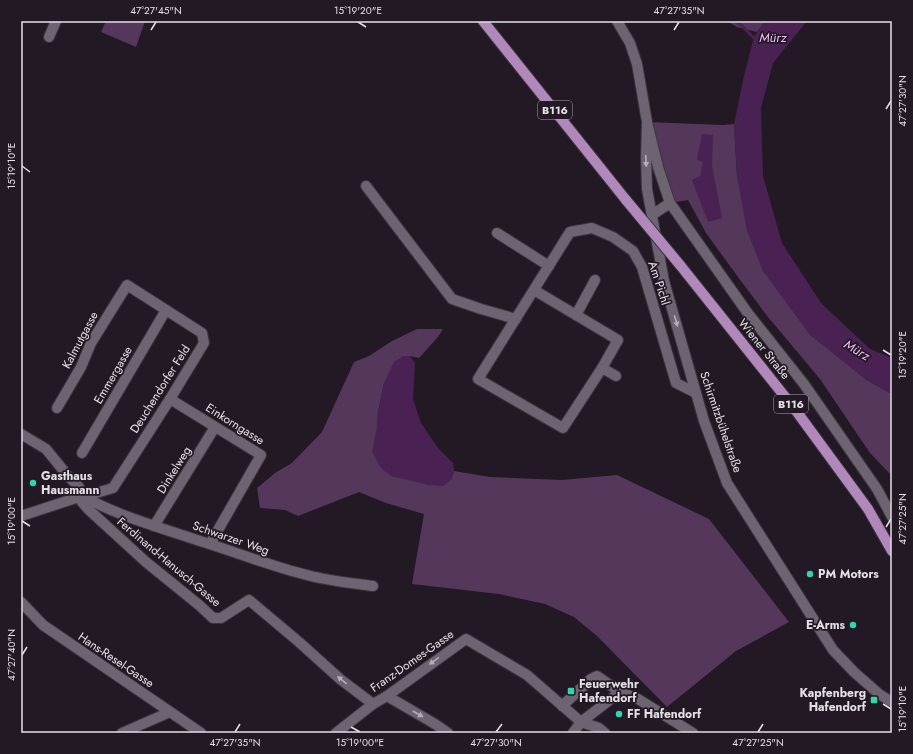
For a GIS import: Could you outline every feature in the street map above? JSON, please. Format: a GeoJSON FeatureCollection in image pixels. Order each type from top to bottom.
{"type":"FeatureCollection","features":[{"type":"Feature","properties":{"kind":"main road","name":"Wiener Straße"},"geometry":{"type":"LineString","coordinates":[[483,21],[794,408],[868,509],[892,551]]}},
{"type":"Feature","properties":{"kind":"street"},"geometry":{"type":"LineString","coordinates":[[49,37],[56,21]]}},
{"type":"Feature","properties":{"kind":"street"},"geometry":{"type":"LineString","coordinates":[[617,21],[630,43],[638,64],[647,122],[658,167],[670,202],[747,312],[804,384],[877,489],[892,517]]}},
{"type":"Feature","properties":{"kind":"street","name":"Schirmitzbühelstraße"},"geometry":{"type":"LineString","coordinates":[[647,122],[647,181],[664,281],[704,421],[728,483],[832,650],[879,694],[892,702]]}},
{"type":"Feature","properties":{"kind":"street"},"geometry":{"type":"LineString","coordinates":[[366,186],[452,299],[516,319]]}},
{"type":"Feature","properties":{"kind":"street"},"geometry":{"type":"LineString","coordinates":[[652,215],[670,202]]}},
{"type":"Feature","properties":{"kind":"street","name":"Am Pichl"},"geometry":{"type":"LineString","coordinates":[[534,290],[618,340],[602,368],[563,428],[478,379],[570,232],[592,228],[613,237],[633,251],[642,267],[676,383],[696,393]]}},
{"type":"Feature","properties":{"kind":"street"},"geometry":{"type":"LineString","coordinates":[[497,233],[549,266]]}},
{"type":"Feature","properties":{"kind":"street"},"geometry":{"type":"LineString","coordinates":[[576,315],[595,280]]}},
{"type":"Feature","properties":{"kind":"street","name":"Deuchendorfer Feld"},"geometry":{"type":"LineString","coordinates":[[21,516],[113,488],[204,343],[202,333],[128,286]]}},
{"type":"Feature","properties":{"kind":"street","name":"Kalmutgasse"},"geometry":{"type":"LineString","coordinates":[[57,408],[81,367],[91,343],[128,286]]}},
{"type":"Feature","properties":{"kind":"street","name":"Emmergasse"},"geometry":{"type":"LineString","coordinates":[[82,454],[166,310]]}},
{"type":"Feature","properties":{"kind":"street"},"geometry":{"type":"LineString","coordinates":[[602,368],[616,376]]}},
{"type":"Feature","properties":{"kind":"street","name":"Einkorngasse"},"geometry":{"type":"LineString","coordinates":[[170,399],[261,455],[210,544]]}},
{"type":"Feature","properties":{"kind":"street","name":"Dinkelweg"},"geometry":{"type":"LineString","coordinates":[[154,526],[215,427]]}},
{"type":"Feature","properties":{"kind":"street","name":"Ferdinand-Hanusch-Gasse"},"geometry":{"type":"LineString","coordinates":[[21,434],[46,450],[79,487],[88,509],[146,562],[213,618],[221,618],[249,600],[340,679],[373,704]]}},
{"type":"Feature","properties":{"kind":"street","name":"Schwarzer Weg"},"geometry":{"type":"LineString","coordinates":[[82,497],[101,506],[154,526],[256,561],[308,576],[373,586]]}},
{"type":"Feature","properties":{"kind":"street","name":"Hans-Resel-Gasse"},"geometry":{"type":"LineString","coordinates":[[21,602],[43,625],[201,733]]}},
{"type":"Feature","properties":{"kind":"street","name":"Franz-Domes-Gasse"},"geometry":{"type":"LineString","coordinates":[[336,733],[373,704],[387,696],[466,638],[527,675],[581,722]]}},
{"type":"Feature","properties":{"kind":"street"},"geometry":{"type":"LineString","coordinates":[[562,706],[591,679],[597,676],[620,692],[638,699],[693,733]]}},
{"type":"Feature","properties":{"kind":"street"},"geometry":{"type":"LineString","coordinates":[[573,733],[581,722],[620,692]]}},
{"type":"Feature","properties":{"kind":"street"},"geometry":{"type":"LineString","coordinates":[[387,696],[448,733]]}},
{"type":"Feature","properties":{"kind":"street"},"geometry":{"type":"LineString","coordinates":[[122,733],[170,712]]}},
{"type":"Feature","properties":{"kind":"street"},"geometry":{"type":"LineString","coordinates":[[581,722],[599,728],[605,733]]}},
{"type":"Feature","properties":{"kind":"shaded area"},"geometry":{"type":"Polygon","coordinates":[[[106,21],[145,21],[136,47],[101,32],[106,21]]]}},
{"type":"Feature","properties":{"kind":"shaded area"},"geometry":{"type":"Polygon","coordinates":[[[727,21],[765,21],[757,32],[737,27],[727,21]]]}},
{"type":"Feature","properties":{"kind":"shaded area"},"geometry":{"type":"Polygon","coordinates":[[[647,122],[723,125],[734,124],[737,176],[865,379],[892,394],[892,476],[870,453],[820,379],[768,317],[738,277],[706,233],[688,200],[670,203],[647,122]]]}},
{"type":"Feature","properties":{"kind":"shaded area"},"geometry":{"type":"Polygon","coordinates":[[[417,329],[443,329],[438,337],[419,358],[403,356],[384,383],[378,412],[377,427],[451,480],[454,471],[490,477],[562,480],[617,475],[709,519],[789,622],[736,651],[667,707],[597,636],[574,617],[545,604],[499,594],[412,584],[424,514],[386,503],[359,492],[298,516],[285,510],[260,508],[257,488],[275,473],[292,463],[322,432],[354,362],[369,356],[392,341],[417,329]]]}},
{"type":"Feature","properties":{"kind":"water","name":"Mürz"},"geometry":{"type":"Polygon","coordinates":[[[765,21],[807,21],[773,63],[761,108],[763,176],[782,243],[821,303],[870,349],[892,358],[892,394],[865,379],[810,335],[763,271],[747,231],[737,176],[734,124],[754,37],[765,21]]]}},
{"type":"Feature","properties":{"kind":"water"},"geometry":{"type":"Polygon","coordinates":[[[702,134],[713,135],[712,166],[722,218],[708,222],[692,180],[700,176],[703,162],[697,160],[702,134]]]}},
{"type":"Feature","properties":{"kind":"water"},"geometry":{"type":"Polygon","coordinates":[[[403,356],[410,356],[415,363],[413,399],[421,423],[438,448],[453,463],[454,471],[451,480],[443,486],[428,485],[391,476],[381,468],[372,452],[384,383],[394,362],[403,356]]]}},
{"type":"Feature","properties":{"kind":"waterway"},"geometry":{"type":"LineString","coordinates":[[735,21],[739,23],[756,40]]}},
{"type":"Feature","properties":{"kind":"place","name":"Gasthaus Hausmann"},"geometry":{"type":"Point","coordinates":[33,483]}},
{"type":"Feature","properties":{"kind":"place","name":"PM Motors"},"geometry":{"type":"Point","coordinates":[810,574]}},
{"type":"Feature","properties":{"kind":"place","name":"E-Arms"},"geometry":{"type":"Point","coordinates":[853,625]}},
{"type":"Feature","properties":{"kind":"place","name":"Feuerwehr Hafendorf"},"geometry":{"type":"Point","coordinates":[571,691]}},
{"type":"Feature","properties":{"kind":"place","name":"Kapfenberg Hafendorf"},"geometry":{"type":"Point","coordinates":[874,700]}},
{"type":"Feature","properties":{"kind":"place","name":"FF Hafendorf"},"geometry":{"type":"Point","coordinates":[619,714]}}]}
